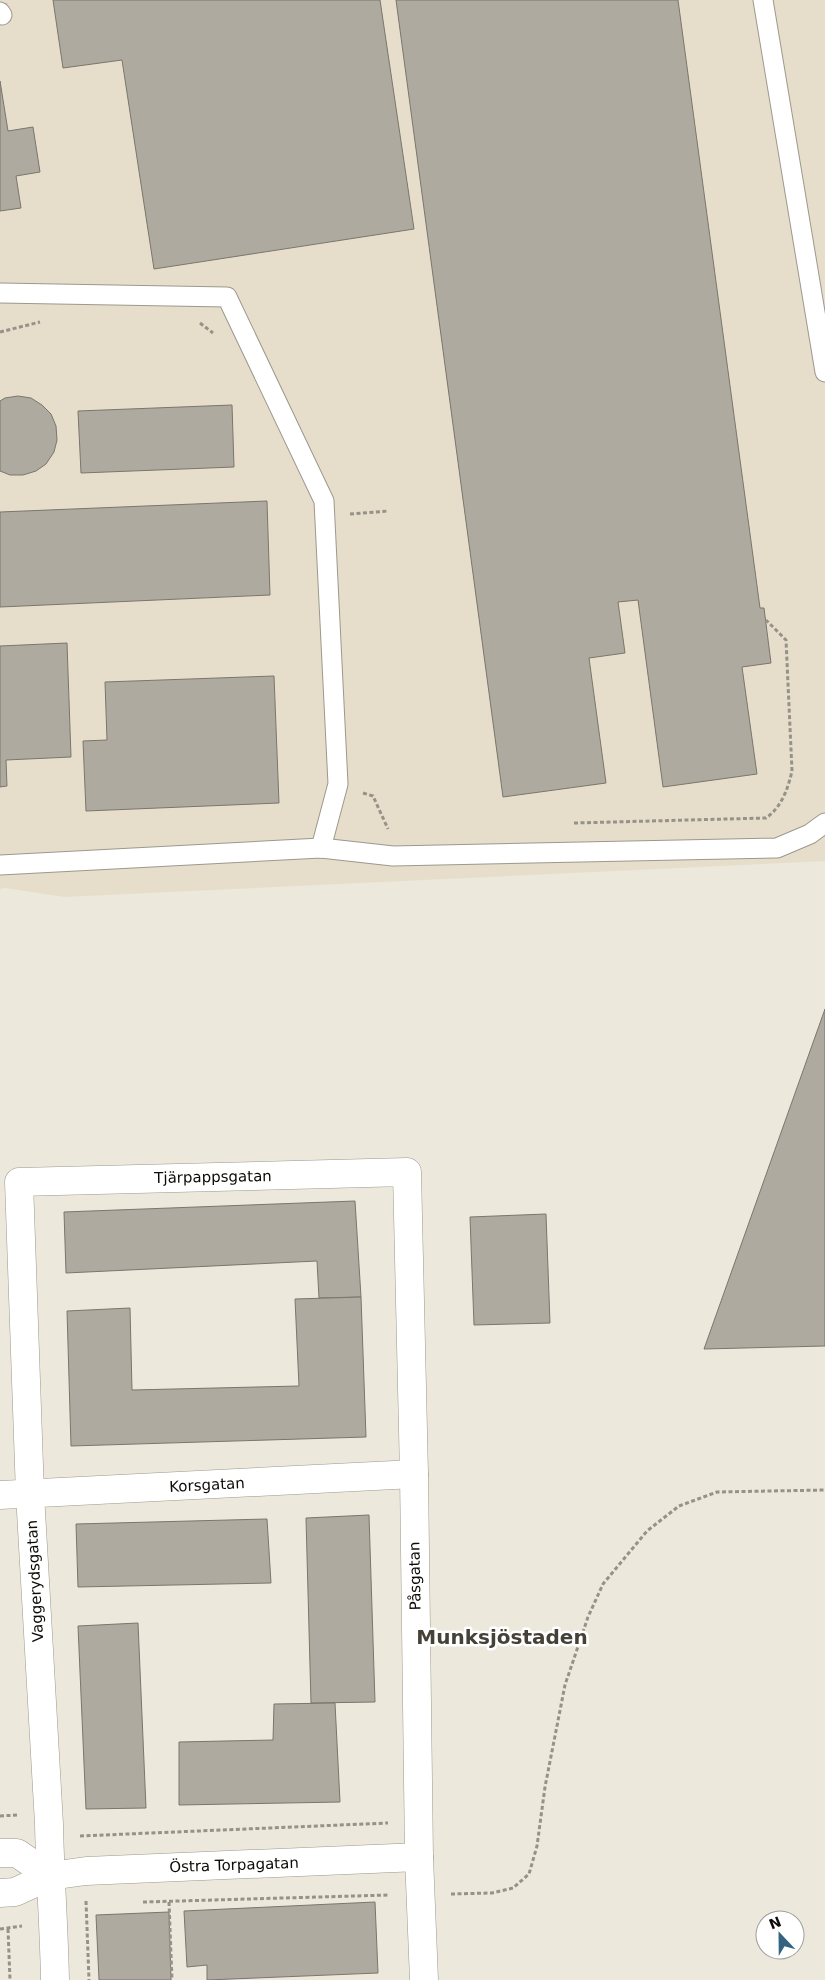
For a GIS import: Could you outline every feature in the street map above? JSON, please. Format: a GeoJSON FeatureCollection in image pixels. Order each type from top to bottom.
{"type":"FeatureCollection","features":[{"type":"Feature","properties":{"kind":"street","name":"Tjärpappsgatan"},"geometry":{"type":"LineString","coordinates":[[19,1182],[407,1172]]}},
{"type":"Feature","properties":{"kind":"street","name":"Påsgatan"},"geometry":{"type":"LineString","coordinates":[[407,1172],[414,1474],[419,1857],[424,1980]]}},
{"type":"Feature","properties":{"kind":"street","name":"Vaggerydsgatan"},"geometry":{"type":"LineString","coordinates":[[19,1182],[30,1494],[49,1824],[55,1980]]}},
{"type":"Feature","properties":{"kind":"street","name":"Korsgatan"},"geometry":{"type":"LineString","coordinates":[[0,1495],[414,1474]]}},
{"type":"Feature","properties":{"kind":"street"},"geometry":{"type":"LineString","coordinates":[[0,1853],[17,1853],[50,1876]]}},
{"type":"Feature","properties":{"kind":"street","name":"Östra Torpagatan"},"geometry":{"type":"LineString","coordinates":[[0,1893],[15,1892],[50,1876],[86,1871],[419,1857]]}},
{"type":"Feature","properties":{"kind":"lane"},"geometry":{"type":"LineString","coordinates":[[763,0],[825,372]]}},
{"type":"Feature","properties":{"kind":"lane"},"geometry":{"type":"LineString","coordinates":[[0,293],[227,297],[324,501],[338,784],[321,848]]}},
{"type":"Feature","properties":{"kind":"lane"},"geometry":{"type":"LineString","coordinates":[[0,864],[321,848],[393,856],[777,848],[810,834],[825,823]]}},
{"type":"Feature","properties":{"kind":"path"},"geometry":{"type":"LineString","coordinates":[[194,319],[213,333],[218,342]]}},
{"type":"Feature","properties":{"kind":"path"},"geometry":{"type":"LineString","coordinates":[[0,332],[47,320]]}},
{"type":"Feature","properties":{"kind":"path"},"geometry":{"type":"LineString","coordinates":[[567,823],[766,818],[773,813],[788,790],[792,770],[786,640],[766,620]]}},
{"type":"Feature","properties":{"kind":"path"},"geometry":{"type":"LineString","coordinates":[[338,784],[373,796],[388,828],[398,828]]}},
{"type":"Feature","properties":{"kind":"path"},"geometry":{"type":"LineString","coordinates":[[141,1902],[492,1893],[513,1888],[529,1874],[537,1846],[545,1787],[565,1685],[588,1617],[603,1584],[647,1531],[679,1506],[717,1492],[825,1490]]}},
{"type":"Feature","properties":{"kind":"path"},"geometry":{"type":"LineString","coordinates":[[0,1816],[18,1815],[81,1836],[419,1822]]}},
{"type":"Feature","properties":{"kind":"path"},"geometry":{"type":"LineString","coordinates":[[81,1826],[86,1871],[89,1980]]}},
{"type":"Feature","properties":{"kind":"path"},"geometry":{"type":"LineString","coordinates":[[168,1902],[172,1980]]}},
{"type":"Feature","properties":{"kind":"path"},"geometry":{"type":"LineString","coordinates":[[0,1929],[31,1924],[53,1911],[86,1903],[95,1903]]}},
{"type":"Feature","properties":{"kind":"path"},"geometry":{"type":"LineString","coordinates":[[8,1929],[10,1980]]}},
{"type":"Feature","properties":{"kind":"shaded area"},"geometry":{"type":"Polygon","coordinates":[[[0,0],[825,0],[825,861],[64,897],[5,888],[0,889],[0,0]]]}},
{"type":"Feature","properties":{"kind":"building"},"geometry":{"type":"Polygon","coordinates":[[[53,0],[380,0],[414,229],[154,269],[122,60],[63,68],[53,0]]]}},
{"type":"Feature","properties":{"kind":"building"},"geometry":{"type":"Polygon","coordinates":[[[396,0],[678,0],[760,608],[764,608],[771,663],[742,667],[757,774],[663,787],[638,600],[618,602],[625,653],[589,658],[606,783],[503,797],[396,0]]]}},
{"type":"Feature","properties":{"kind":"building"},"geometry":{"type":"Polygon","coordinates":[[[0,81],[8,131],[33,127],[40,172],[16,176],[21,208],[0,211],[0,81]]]}},
{"type":"Feature","properties":{"kind":"building"},"geometry":{"type":"Polygon","coordinates":[[[18,396],[31,398],[51,414],[56,426],[57,440],[54,452],[46,464],[36,471],[23,475],[10,475],[0,471],[0,401],[5,398],[18,396]]]}},
{"type":"Feature","properties":{"kind":"building"},"geometry":{"type":"Polygon","coordinates":[[[232,405],[234,467],[81,473],[78,411],[232,405]]]}},
{"type":"Feature","properties":{"kind":"building"},"geometry":{"type":"Polygon","coordinates":[[[267,501],[270,595],[0,607],[0,512],[267,501]]]}},
{"type":"Feature","properties":{"kind":"building"},"geometry":{"type":"Polygon","coordinates":[[[67,643],[71,757],[6,760],[7,786],[0,787],[0,646],[67,643]]]}},
{"type":"Feature","properties":{"kind":"building"},"geometry":{"type":"Polygon","coordinates":[[[274,676],[279,803],[86,811],[83,741],[107,740],[105,682],[274,676]]]}},
{"type":"Feature","properties":{"kind":"building"},"geometry":{"type":"Polygon","coordinates":[[[825,1009],[825,1346],[704,1349],[825,1009]]]}},
{"type":"Feature","properties":{"kind":"building"},"geometry":{"type":"Polygon","coordinates":[[[355,1201],[361,1297],[319,1298],[317,1261],[66,1273],[64,1212],[355,1201]]]}},
{"type":"Feature","properties":{"kind":"building"},"geometry":{"type":"Polygon","coordinates":[[[546,1214],[550,1323],[474,1325],[470,1217],[546,1214]]]}},
{"type":"Feature","properties":{"kind":"building"},"geometry":{"type":"Polygon","coordinates":[[[361,1297],[366,1437],[71,1446],[67,1311],[130,1308],[132,1390],[299,1386],[295,1299],[361,1297]]]}},
{"type":"Feature","properties":{"kind":"building"},"geometry":{"type":"Polygon","coordinates":[[[369,1515],[375,1702],[311,1703],[306,1518],[369,1515]]]}},
{"type":"Feature","properties":{"kind":"building"},"geometry":{"type":"Polygon","coordinates":[[[267,1519],[271,1583],[78,1587],[76,1524],[267,1519]]]}},
{"type":"Feature","properties":{"kind":"building"},"geometry":{"type":"Polygon","coordinates":[[[138,1623],[146,1808],[86,1809],[78,1626],[138,1623]]]}},
{"type":"Feature","properties":{"kind":"building"},"geometry":{"type":"Polygon","coordinates":[[[335,1703],[340,1802],[179,1805],[179,1742],[273,1740],[274,1704],[335,1703]]]}},
{"type":"Feature","properties":{"kind":"building"},"geometry":{"type":"Polygon","coordinates":[[[375,1902],[378,1973],[207,1980],[207,1965],[187,1967],[184,1911],[375,1902]]]}},
{"type":"Feature","properties":{"kind":"building"},"geometry":{"type":"Polygon","coordinates":[[[169,1912],[171,1980],[99,1980],[96,1915],[169,1912]]]}},
{"type":"Feature","properties":{"kind":"district","name":"Munksjöstaden"},"geometry":{"type":"Point","coordinates":[502,1637]}}]}
